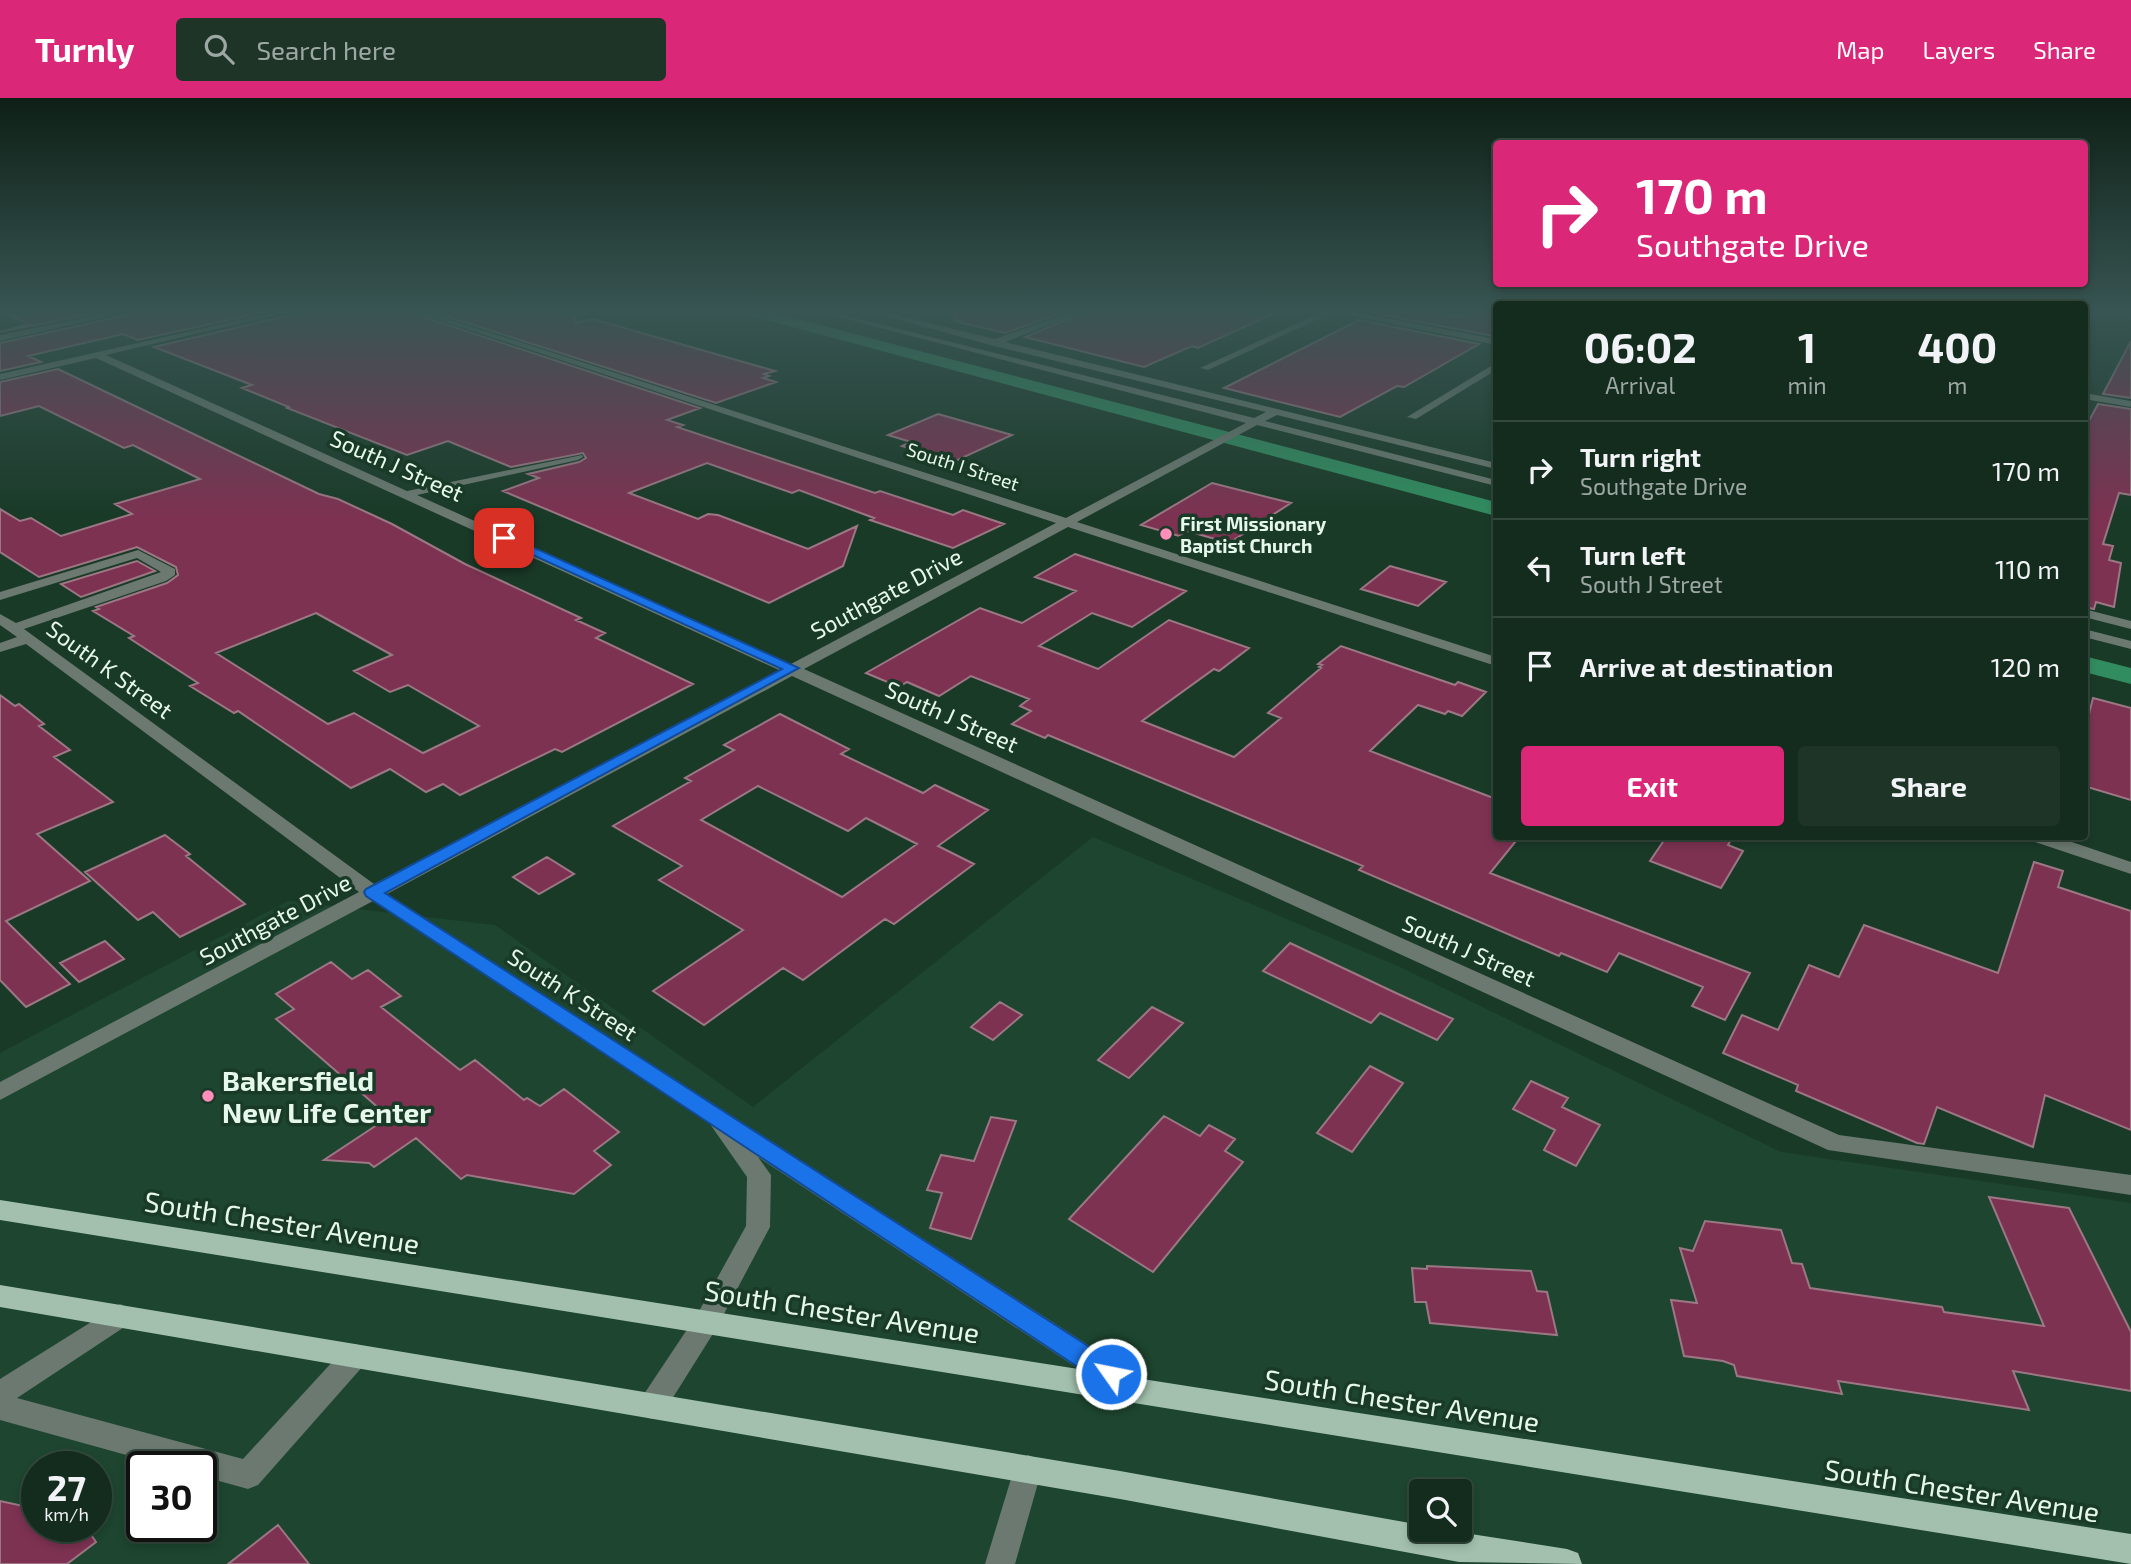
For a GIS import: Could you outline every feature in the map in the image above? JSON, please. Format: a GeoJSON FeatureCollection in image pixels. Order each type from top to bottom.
{"type":"FeatureCollection","features":[{"type":"Feature","properties":{"kind":"main road","name":"South Chester Avenue"},"geometry":{"type":"LineString","coordinates":[[0,1210],[2131,1549]]}},
{"type":"Feature","properties":{"kind":"main road"},"geometry":{"type":"LineString","coordinates":[[0,1296],[1028,1469],[1460,1555],[1567,1564]]}},
{"type":"Feature","properties":{"kind":"street","name":"South J Street"},"geometry":{"type":"LineString","coordinates":[[152,379],[1836,1144],[2131,1185]]}},
{"type":"Feature","properties":{"kind":"street","name":"South I Street"},"geometry":{"type":"LineString","coordinates":[[627,379],[1493,661]]}},
{"type":"Feature","properties":{"kind":"street"},"geometry":{"type":"LineString","coordinates":[[1090,379],[1493,482]]}},
{"type":"Feature","properties":{"kind":"street"},"geometry":{"type":"LineString","coordinates":[[1148,379],[1493,466]]}},
{"type":"Feature","properties":{"kind":"street"},"geometry":{"type":"LineString","coordinates":[[1412,417],[1474,379]]}},
{"type":"Feature","properties":{"kind":"street"},"geometry":{"type":"LineString","coordinates":[[2088,397],[2131,404]]}},
{"type":"Feature","properties":{"kind":"street","name":"Southgate Drive"},"geometry":{"type":"LineString","coordinates":[[0,1092],[1276,411]]}},
{"type":"Feature","properties":{"kind":"street"},"geometry":{"type":"LineString","coordinates":[[407,494],[578,457]]}},
{"type":"Feature","properties":{"kind":"street"},"geometry":{"type":"LineString","coordinates":[[0,596],[138,554],[170,572],[161,578],[14,628],[0,648]]}},
{"type":"Feature","properties":{"kind":"street"},"geometry":{"type":"LineString","coordinates":[[2088,614],[2131,625]]}},
{"type":"Feature","properties":{"kind":"street","name":"South K Street"},"geometry":{"type":"LineString","coordinates":[[14,628],[372,892],[1134,1390]]}},
{"type":"Feature","properties":{"kind":"street"},"geometry":{"type":"LineString","coordinates":[[2088,635],[2131,645]]}},
{"type":"Feature","properties":{"kind":"street"},"geometry":{"type":"LineString","coordinates":[[2047,840],[2131,868]]}},
{"type":"Feature","properties":{"kind":"street"},"geometry":{"type":"LineString","coordinates":[[652,1406],[707,1321],[758,1227],[759,1175],[715,1116]]}},
{"type":"Feature","properties":{"kind":"street"},"geometry":{"type":"LineString","coordinates":[[0,1394],[120,1316]]}},
{"type":"Feature","properties":{"kind":"street"},"geometry":{"type":"LineString","coordinates":[[0,1407],[248,1475],[355,1356]]}},
{"type":"Feature","properties":{"kind":"street"},"geometry":{"type":"LineString","coordinates":[[1000,1564],[1028,1469]]}},
{"type":"Feature","properties":{"kind":"shaded area"},"geometry":{"type":"Polygon","coordinates":[[[1093,837],[1400,967],[1781,1152],[2131,1203],[2131,1564],[0,1564],[0,1053],[288,901],[495,925],[753,1107],[1093,837]]]}},
{"type":"Feature","properties":{"kind":"building"},"geometry":{"type":"Polygon","coordinates":[[[12,379],[80,379],[319,494],[338,499],[392,524],[465,564],[581,618],[576,620],[605,633],[596,638],[693,684],[562,752],[555,749],[460,795],[443,784],[426,792],[390,769],[351,788],[238,711],[234,713],[190,686],[198,683],[129,638],[134,636],[93,611],[99,609],[96,607],[167,583],[178,575],[176,567],[137,547],[39,577],[0,552],[0,509],[20,521],[31,518],[61,536],[132,514],[115,504],[200,479],[133,445],[124,448],[39,406],[0,416],[0,382],[12,379]],[[316,613],[216,653],[328,724],[354,713],[423,753],[479,726],[408,685],[390,692],[354,671],[392,655],[316,613]]]}},
{"type":"Feature","properties":{"kind":"building"},"geometry":{"type":"Polygon","coordinates":[[[238,379],[613,379],[700,408],[667,420],[683,425],[677,427],[875,493],[880,491],[953,515],[963,510],[1004,524],[953,548],[870,520],[874,518],[799,490],[792,493],[707,463],[629,493],[698,519],[708,514],[718,515],[808,549],[857,526],[843,566],[769,603],[503,491],[539,478],[528,474],[579,462],[586,458],[583,453],[511,467],[448,441],[407,455],[242,388],[252,385],[238,379]]]}},
{"type":"Feature","properties":{"kind":"building"},"geometry":{"type":"Polygon","coordinates":[[[643,379],[768,379],[776,382],[716,403],[643,379]]]}},
{"type":"Feature","properties":{"kind":"building"},"geometry":{"type":"Polygon","coordinates":[[[1241,379],[1417,379],[1404,387],[1397,386],[1340,417],[1224,388],[1241,379]]]}},
{"type":"Feature","properties":{"kind":"building"},"geometry":{"type":"Polygon","coordinates":[[[2111,379],[2131,379],[2131,398],[2103,394],[2111,379]]]}},
{"type":"Feature","properties":{"kind":"building"},"geometry":{"type":"Polygon","coordinates":[[[2098,404],[2131,409],[2131,495],[2119,493],[2103,544],[2113,546],[2109,560],[2121,563],[2114,607],[2096,602],[2094,609],[2088,608],[2088,423],[2098,404]]]}},
{"type":"Feature","properties":{"kind":"building"},"geometry":{"type":"Polygon","coordinates":[[[938,414],[1012,435],[953,462],[902,446],[911,442],[888,435],[938,414]]]}},
{"type":"Feature","properties":{"kind":"building"},"geometry":{"type":"Polygon","coordinates":[[[1212,483],[1291,503],[1229,543],[1187,531],[1179,536],[1141,525],[1212,483]]]}},
{"type":"Feature","properties":{"kind":"building"},"geometry":{"type":"Polygon","coordinates":[[[1075,554],[1186,591],[1132,627],[1092,613],[1039,646],[1098,669],[1169,620],[1249,648],[1219,671],[1214,669],[1142,721],[1234,757],[1281,718],[1268,713],[1321,668],[1319,667],[1322,665],[1318,664],[1341,646],[1455,685],[1458,682],[1486,692],[1462,716],[1448,711],[1445,714],[1418,705],[1370,751],[1493,798],[1493,840],[1517,840],[1490,873],[1750,973],[1725,1020],[1692,1006],[1703,987],[1619,953],[1607,972],[1561,953],[1559,956],[1359,870],[1363,866],[1048,735],[1045,738],[1012,724],[1031,711],[1020,706],[1029,699],[971,676],[939,696],[907,682],[899,687],[866,673],[980,608],[1022,623],[1076,591],[1035,577],[1075,554]]]}},
{"type":"Feature","properties":{"kind":"building"},"geometry":{"type":"Polygon","coordinates":[[[137,561],[155,571],[81,597],[61,584],[137,561]]]}},
{"type":"Feature","properties":{"kind":"building"},"geometry":{"type":"Polygon","coordinates":[[[1390,566],[1446,582],[1418,606],[1361,589],[1390,566]]]}},
{"type":"Feature","properties":{"kind":"building"},"geometry":{"type":"Polygon","coordinates":[[[0,695],[15,706],[19,704],[44,724],[39,726],[70,750],[54,757],[113,802],[37,834],[90,881],[6,921],[70,984],[26,1007],[0,980],[0,695]]]}},
{"type":"Feature","properties":{"kind":"building"},"geometry":{"type":"Polygon","coordinates":[[[2093,698],[2131,708],[2131,800],[2088,787],[2089,714],[2093,698]]]}},
{"type":"Feature","properties":{"kind":"building"},"geometry":{"type":"Polygon","coordinates":[[[780,714],[849,749],[841,754],[923,793],[935,785],[988,810],[938,846],[974,864],[894,924],[885,919],[803,980],[783,968],[704,1025],[653,991],[743,930],[659,880],[682,866],[613,826],[691,781],[685,778],[734,750],[724,745],[780,714]],[[758,786],[701,820],[842,897],[917,844],[866,818],[848,831],[758,786]]]}},
{"type":"Feature","properties":{"kind":"building"},"geometry":{"type":"Polygon","coordinates":[[[165,835],[190,854],[186,856],[245,904],[180,937],[153,912],[138,920],[85,872],[165,835]]]}},
{"type":"Feature","properties":{"kind":"building"},"geometry":{"type":"Polygon","coordinates":[[[1664,840],[1731,840],[1728,845],[1743,851],[1721,888],[1650,861],[1664,840]]]}},
{"type":"Feature","properties":{"kind":"building"},"geometry":{"type":"Polygon","coordinates":[[[547,857],[574,874],[539,894],[513,877],[547,857]]]}},
{"type":"Feature","properties":{"kind":"building"},"geometry":{"type":"Polygon","coordinates":[[[2034,862],[2063,871],[2058,887],[2131,911],[2131,1130],[2045,1095],[2033,1147],[1937,1107],[1924,1144],[1917,1143],[1796,1091],[1798,1085],[1723,1053],[1742,1015],[1778,1030],[1809,965],[1839,977],[1864,925],[1998,973],[2034,862]]]}},
{"type":"Feature","properties":{"kind":"building"},"geometry":{"type":"Polygon","coordinates":[[[105,941],[124,959],[79,982],[60,963],[105,941]]]}},
{"type":"Feature","properties":{"kind":"building"},"geometry":{"type":"Polygon","coordinates":[[[1290,943],[1453,1019],[1437,1040],[1380,1013],[1371,1023],[1263,971],[1290,943]]]}},
{"type":"Feature","properties":{"kind":"building"},"geometry":{"type":"Polygon","coordinates":[[[331,962],[352,979],[368,970],[401,996],[381,1007],[460,1070],[475,1060],[524,1100],[527,1098],[540,1106],[564,1089],[619,1132],[594,1151],[611,1165],[574,1194],[467,1175],[461,1179],[416,1138],[374,1167],[369,1163],[324,1160],[389,1117],[276,1019],[294,1009],[276,994],[331,962]]]}},
{"type":"Feature","properties":{"kind":"building"},"geometry":{"type":"Polygon","coordinates":[[[1000,1002],[1022,1015],[993,1040],[971,1027],[1000,1002]]]}},
{"type":"Feature","properties":{"kind":"building"},"geometry":{"type":"Polygon","coordinates":[[[1152,1007],[1183,1023],[1129,1078],[1098,1060],[1152,1007]]]}},
{"type":"Feature","properties":{"kind":"building"},"geometry":{"type":"Polygon","coordinates":[[[1370,1066],[1403,1083],[1352,1152],[1317,1133],[1370,1066]]]}},
{"type":"Feature","properties":{"kind":"building"},"geometry":{"type":"Polygon","coordinates":[[[1531,1081],[1568,1098],[1562,1107],[1600,1125],[1576,1166],[1544,1150],[1555,1130],[1513,1109],[1531,1081]]]}},
{"type":"Feature","properties":{"kind":"building"},"geometry":{"type":"Polygon","coordinates":[[[1164,1116],[1200,1136],[1209,1125],[1235,1139],[1225,1151],[1243,1162],[1153,1272],[1069,1219],[1164,1116]]]}},
{"type":"Feature","properties":{"kind":"building"},"geometry":{"type":"Polygon","coordinates":[[[991,1117],[1016,1121],[971,1239],[930,1228],[942,1193],[927,1190],[941,1155],[974,1161],[991,1117]]]}},
{"type":"Feature","properties":{"kind":"building"},"geometry":{"type":"Polygon","coordinates":[[[1989,1197],[2069,1208],[2131,1332],[2131,1391],[2013,1371],[2029,1410],[1838,1381],[1842,1394],[1737,1376],[1734,1365],[1684,1356],[1671,1300],[1697,1303],[1680,1248],[1693,1251],[1705,1221],[1781,1230],[1792,1263],[1802,1264],[1810,1288],[1942,1307],[1944,1312],[2044,1326],[1989,1197]]]}},
{"type":"Feature","properties":{"kind":"building"},"geometry":{"type":"Polygon","coordinates":[[[1427,1266],[1531,1271],[1537,1291],[1547,1292],[1557,1335],[1430,1323],[1426,1302],[1415,1302],[1412,1268],[1427,1269],[1427,1266]]]}},
{"type":"Feature","properties":{"kind":"building"},"geometry":{"type":"Polygon","coordinates":[[[0,1501],[21,1506],[21,1542],[96,1542],[67,1564],[0,1564],[0,1501]]]}},
{"type":"Feature","properties":{"kind":"building"},"geometry":{"type":"Polygon","coordinates":[[[278,1525],[309,1564],[228,1564],[278,1525]]]}},
{"type":"Feature","properties":{"kind":"waterway"},"geometry":{"type":"LineString","coordinates":[[1008,379],[1493,508]]}},
{"type":"Feature","properties":{"kind":"waterway"},"geometry":{"type":"LineString","coordinates":[[2088,665],[2131,676]]}},
{"type":"Feature","properties":{"kind":"place","name":"First Missionary Baptist Church"},"geometry":{"type":"Point","coordinates":[1166,534]}},
{"type":"Feature","properties":{"kind":"place","name":"Bakersfield New Life Center"},"geometry":{"type":"Point","coordinates":[208,1096]}},
{"type":"Feature","properties":{"kind":"route"},"geometry":{"type":"LineString","coordinates":[[504,538],[792,668],[372,892],[1111,1374]]}}]}
